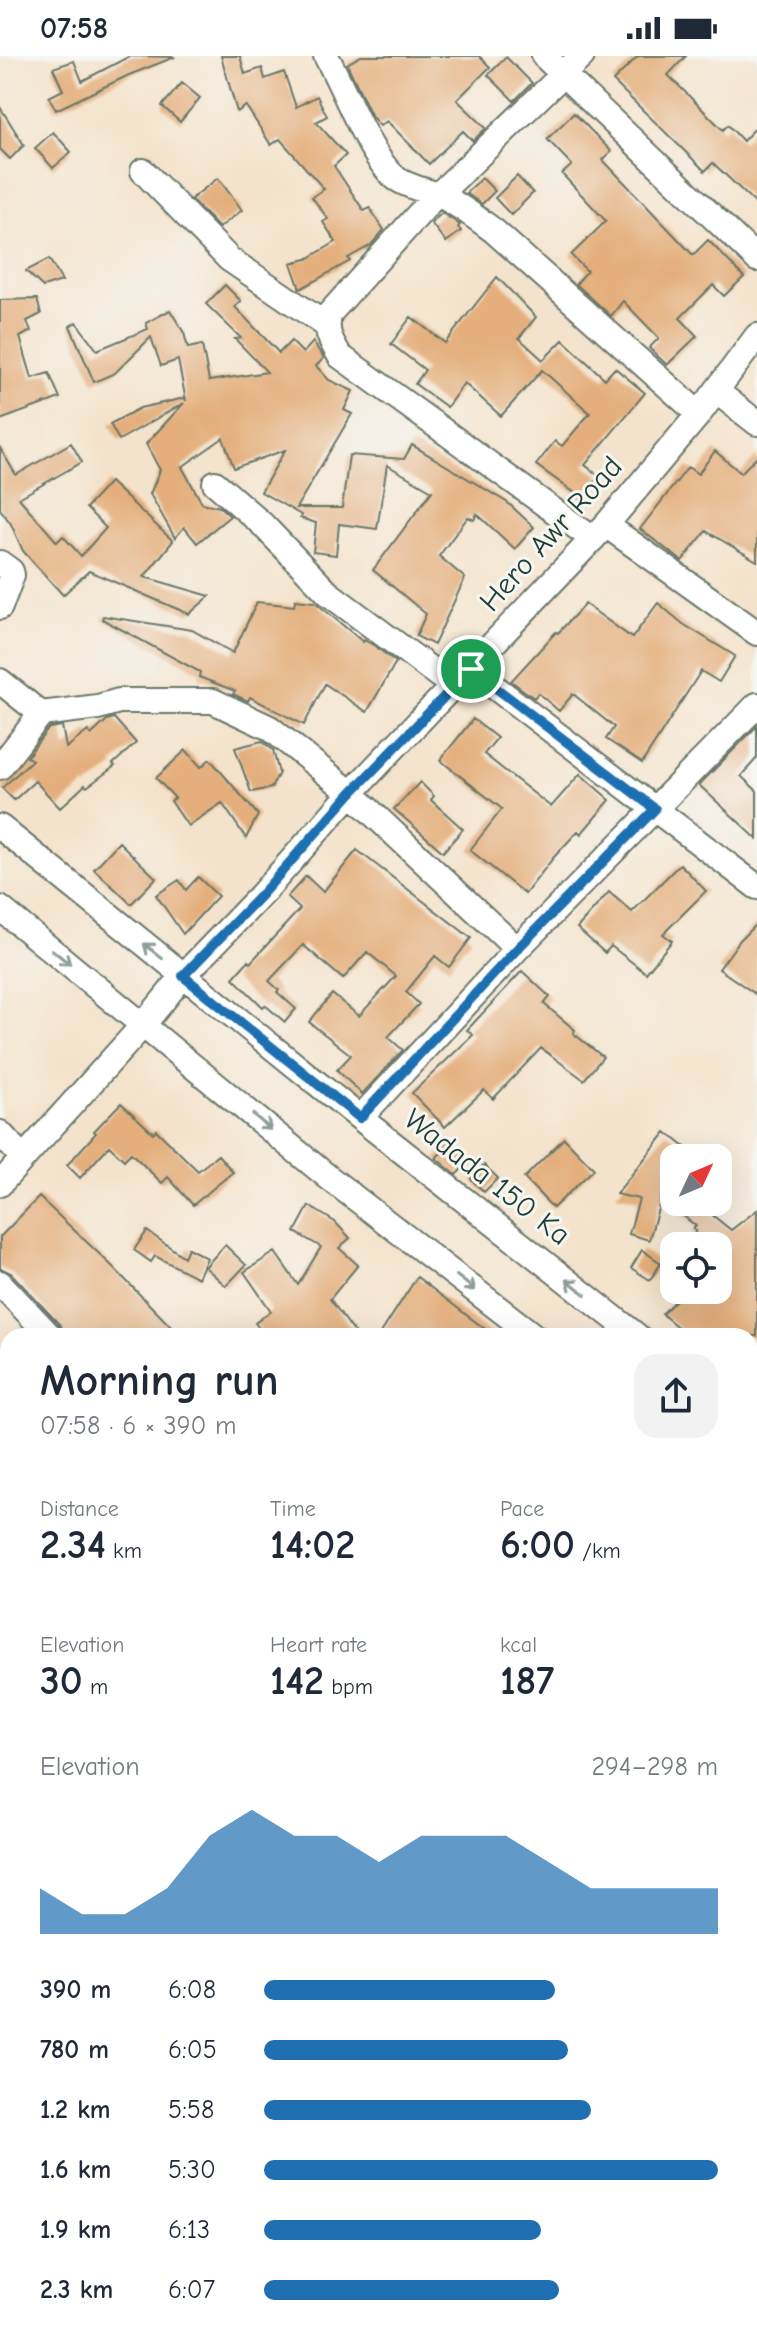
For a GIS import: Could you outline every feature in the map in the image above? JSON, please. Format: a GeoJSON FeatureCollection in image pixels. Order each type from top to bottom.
{"type":"FeatureCollection","features":[{"type":"Feature","properties":{"kind":"street"},"geometry":{"type":"LineString","coordinates":[[326,56],[386,169],[399,180],[437,195],[472,214],[494,231],[699,414]]}},
{"type":"Feature","properties":{"kind":"street"},"geometry":{"type":"LineString","coordinates":[[544,56],[757,259]]}},
{"type":"Feature","properties":{"kind":"street"},"geometry":{"type":"LineString","coordinates":[[582,56],[437,195],[330,313],[326,325],[329,337],[340,356],[599,532],[757,633]]}},
{"type":"Feature","properties":{"kind":"street"},"geometry":{"type":"LineString","coordinates":[[143,171],[229,259],[326,325]]}},
{"type":"Feature","properties":{"kind":"street","name":"Hero Awr Road"},"geometry":{"type":"LineString","coordinates":[[0,1184],[144,1024],[183,976],[262,894],[351,793],[599,532],[699,414],[757,336]]}},
{"type":"Feature","properties":{"kind":"street"},"geometry":{"type":"LineString","coordinates":[[716,391],[757,423]]}},
{"type":"Feature","properties":{"kind":"street"},"geometry":{"type":"LineString","coordinates":[[215,483],[262,524],[328,593],[462,677],[655,809],[757,887]]}},
{"type":"Feature","properties":{"kind":"street"},"geometry":{"type":"LineString","coordinates":[[0,563],[12,575],[0,607]]}},
{"type":"Feature","properties":{"kind":"street"},"geometry":{"type":"LineString","coordinates":[[0,681],[41,714]]}},
{"type":"Feature","properties":{"kind":"street"},"geometry":{"type":"LineString","coordinates":[[0,767],[41,714],[98,707],[119,701],[213,701],[270,728],[351,793],[517,949]]}},
{"type":"Feature","properties":{"kind":"street"},"geometry":{"type":"LineString","coordinates":[[360,1118],[517,949],[757,705]]}},
{"type":"Feature","properties":{"kind":"street","name":"Wadada 150 Ka"},"geometry":{"type":"LineString","coordinates":[[0,827],[360,1118],[627,1328]]}},
{"type":"Feature","properties":{"kind":"street"},"geometry":{"type":"LineString","coordinates":[[0,908],[328,1177],[524,1328]]}},
{"type":"Feature","properties":{"kind":"street"},"geometry":{"type":"LineString","coordinates":[[0,1133],[23,1158]]}},
{"type":"Feature","properties":{"kind":"street"},"geometry":{"type":"LineString","coordinates":[[0,1283],[42,1328]]}},
{"type":"Feature","properties":{"kind":"building"},"geometry":{"type":"Polygon","coordinates":[[[130,56],[175,57],[56,110],[49,97],[63,90],[53,68],[74,61],[82,81],[130,56]]]}},
{"type":"Feature","properties":{"kind":"building"},"geometry":{"type":"Polygon","coordinates":[[[221,56],[240,56],[245,74],[262,68],[265,79],[284,72],[296,107],[317,96],[327,116],[316,122],[346,155],[334,166],[364,211],[370,208],[384,230],[371,245],[348,258],[350,261],[300,289],[291,263],[307,259],[336,242],[323,222],[328,219],[312,197],[324,189],[280,139],[271,145],[246,106],[237,112],[221,56]]]}},
{"type":"Feature","properties":{"kind":"building"},"geometry":{"type":"Polygon","coordinates":[[[361,56],[479,56],[490,67],[457,100],[486,128],[473,141],[463,131],[429,164],[387,121],[380,126],[372,117],[347,64],[361,56]]]}},
{"type":"Feature","properties":{"kind":"building"},"geometry":{"type":"Polygon","coordinates":[[[638,56],[686,56],[668,75],[723,130],[728,125],[743,141],[757,126],[757,205],[713,163],[705,171],[613,81],[638,56]]]}},
{"type":"Feature","properties":{"kind":"building"},"geometry":{"type":"Polygon","coordinates":[[[506,57],[532,83],[514,101],[488,75],[506,57]]]}},
{"type":"Feature","properties":{"kind":"building"},"geometry":{"type":"Polygon","coordinates":[[[182,83],[200,98],[180,122],[162,106],[182,83]]]}},
{"type":"Feature","properties":{"kind":"building"},"geometry":{"type":"Polygon","coordinates":[[[0,107],[24,145],[10,159],[0,149],[0,107]]]}},
{"type":"Feature","properties":{"kind":"building"},"geometry":{"type":"Polygon","coordinates":[[[574,113],[611,151],[603,160],[693,255],[708,240],[744,277],[724,296],[713,285],[680,318],[697,336],[667,365],[649,348],[659,338],[623,301],[611,316],[576,284],[587,271],[571,255],[606,221],[562,174],[572,165],[547,139],[574,113]]]}},
{"type":"Feature","properties":{"kind":"building"},"geometry":{"type":"Polygon","coordinates":[[[53,132],[71,152],[53,168],[35,148],[53,132]]]}},
{"type":"Feature","properties":{"kind":"building"},"geometry":{"type":"Polygon","coordinates":[[[517,176],[533,193],[511,215],[495,198],[517,176]]]}},
{"type":"Feature","properties":{"kind":"building"},"geometry":{"type":"Polygon","coordinates":[[[218,178],[242,210],[219,228],[191,199],[218,178]]]}},
{"type":"Feature","properties":{"kind":"building"},"geometry":{"type":"Polygon","coordinates":[[[482,178],[495,191],[482,204],[466,193],[482,178]]]}},
{"type":"Feature","properties":{"kind":"building"},"geometry":{"type":"Polygon","coordinates":[[[442,213],[460,225],[461,231],[446,242],[431,223],[442,213]]]}},
{"type":"Feature","properties":{"kind":"building"},"geometry":{"type":"Polygon","coordinates":[[[49,259],[62,281],[43,287],[26,271],[49,259]]]}},
{"type":"Feature","properties":{"kind":"building"},"geometry":{"type":"Polygon","coordinates":[[[497,277],[536,317],[519,338],[543,360],[563,340],[605,379],[615,368],[645,393],[585,465],[599,476],[582,498],[536,465],[555,441],[562,446],[590,413],[542,370],[501,416],[464,383],[447,407],[415,384],[425,370],[391,344],[411,317],[445,343],[497,277]]]}},
{"type":"Feature","properties":{"kind":"building"},"geometry":{"type":"Polygon","coordinates":[[[225,285],[241,301],[235,307],[279,353],[291,341],[303,353],[313,342],[324,358],[316,366],[329,380],[353,391],[344,410],[352,414],[296,508],[342,508],[349,455],[404,459],[412,445],[508,503],[534,527],[515,549],[477,514],[474,520],[468,517],[439,556],[465,578],[434,645],[416,636],[426,614],[373,570],[432,491],[387,465],[377,529],[339,524],[336,555],[313,552],[316,523],[300,518],[301,515],[261,492],[285,450],[234,468],[223,438],[182,467],[202,503],[220,507],[230,516],[197,543],[184,527],[175,538],[150,494],[160,470],[146,444],[184,403],[119,440],[110,424],[140,408],[185,398],[186,401],[178,360],[161,366],[151,337],[115,373],[94,382],[70,326],[76,322],[97,350],[148,329],[146,323],[170,310],[184,333],[188,348],[202,345],[209,381],[267,372],[235,339],[241,338],[206,304],[225,285]]]}},
{"type":"Feature","properties":{"kind":"building"},"geometry":{"type":"Polygon","coordinates":[[[37,299],[41,314],[27,321],[31,331],[20,337],[32,378],[49,373],[60,398],[0,420],[0,300],[37,299]]]}},
{"type":"Feature","properties":{"kind":"building"},"geometry":{"type":"Polygon","coordinates":[[[71,443],[82,462],[19,498],[57,542],[63,536],[81,556],[106,528],[86,508],[110,482],[173,541],[144,577],[210,596],[189,614],[89,571],[63,595],[23,551],[11,524],[0,509],[0,448],[16,475],[71,443]]]}},
{"type":"Feature","properties":{"kind":"building"},"geometry":{"type":"Polygon","coordinates":[[[715,451],[741,473],[757,456],[757,561],[706,531],[682,561],[640,529],[688,467],[698,474],[715,451]]]}},
{"type":"Feature","properties":{"kind":"building"},"geometry":{"type":"Polygon","coordinates":[[[295,600],[315,602],[363,642],[372,644],[396,662],[367,712],[325,684],[304,725],[250,697],[248,701],[233,694],[235,691],[199,677],[200,672],[102,619],[103,616],[192,630],[233,653],[257,602],[294,606],[295,600]]]}},
{"type":"Feature","properties":{"kind":"building"},"geometry":{"type":"Polygon","coordinates":[[[658,603],[683,624],[735,656],[719,682],[701,671],[642,763],[606,739],[614,727],[573,694],[559,711],[538,693],[534,698],[511,681],[585,604],[632,638],[658,603]]]}},
{"type":"Feature","properties":{"kind":"building"},"geometry":{"type":"Polygon","coordinates":[[[114,718],[136,743],[113,764],[115,766],[87,787],[85,785],[60,808],[35,781],[14,800],[2,788],[32,760],[27,757],[49,728],[62,726],[66,748],[88,731],[91,735],[107,720],[114,718]]]}},
{"type":"Feature","properties":{"kind":"building"},"geometry":{"type":"Polygon","coordinates":[[[473,719],[497,738],[484,754],[551,807],[580,774],[610,800],[581,834],[578,831],[554,857],[525,894],[470,850],[502,809],[440,760],[473,719]]]}},
{"type":"Feature","properties":{"kind":"building"},"geometry":{"type":"Polygon","coordinates":[[[757,726],[757,758],[741,776],[757,791],[757,839],[699,785],[757,726]]]}},
{"type":"Feature","properties":{"kind":"building"},"geometry":{"type":"Polygon","coordinates":[[[262,741],[273,750],[279,773],[271,788],[251,792],[235,748],[262,741]]]}},
{"type":"Feature","properties":{"kind":"building"},"geometry":{"type":"Polygon","coordinates":[[[186,750],[201,767],[210,759],[258,815],[246,838],[222,803],[188,826],[171,801],[175,798],[156,778],[186,750]]]}},
{"type":"Feature","properties":{"kind":"building"},"geometry":{"type":"Polygon","coordinates":[[[420,782],[434,796],[431,800],[463,829],[443,852],[394,809],[420,782]]]}},
{"type":"Feature","properties":{"kind":"building"},"geometry":{"type":"Polygon","coordinates":[[[119,842],[156,878],[131,904],[94,869],[119,842]]]}},
{"type":"Feature","properties":{"kind":"building"},"geometry":{"type":"Polygon","coordinates":[[[357,850],[471,938],[449,967],[435,956],[406,992],[419,1004],[388,1037],[403,1050],[362,1094],[337,1070],[351,1055],[309,1022],[332,994],[359,1016],[396,976],[367,952],[343,979],[303,945],[269,981],[296,1009],[285,1022],[265,1005],[263,1007],[233,978],[300,909],[287,897],[306,876],[323,892],[357,850]]]}},
{"type":"Feature","properties":{"kind":"building"},"geometry":{"type":"Polygon","coordinates":[[[680,864],[706,891],[663,934],[672,941],[646,973],[611,946],[605,953],[577,928],[609,892],[632,912],[680,864]]]}},
{"type":"Feature","properties":{"kind":"building"},"geometry":{"type":"Polygon","coordinates":[[[198,877],[218,896],[183,934],[156,895],[179,880],[186,890],[198,877]]]}},
{"type":"Feature","properties":{"kind":"building"},"geometry":{"type":"Polygon","coordinates":[[[757,923],[757,995],[719,969],[757,923]]]}},
{"type":"Feature","properties":{"kind":"building"},"geometry":{"type":"Polygon","coordinates":[[[522,971],[550,997],[544,1004],[603,1057],[584,1080],[541,1048],[493,1099],[484,1090],[445,1127],[412,1093],[473,1035],[467,1030],[522,971]]]}},
{"type":"Feature","properties":{"kind":"building"},"geometry":{"type":"Polygon","coordinates":[[[121,1103],[153,1133],[156,1130],[198,1171],[218,1155],[233,1172],[193,1205],[168,1177],[162,1183],[131,1153],[124,1160],[109,1146],[80,1178],[67,1165],[121,1103]]]}},
{"type":"Feature","properties":{"kind":"building"},"geometry":{"type":"Polygon","coordinates":[[[666,1132],[681,1144],[660,1144],[660,1202],[649,1240],[629,1234],[639,1199],[616,1194],[666,1132]]]}},
{"type":"Feature","properties":{"kind":"building"},"geometry":{"type":"Polygon","coordinates":[[[564,1138],[594,1169],[553,1208],[524,1178],[564,1138]]]}},
{"type":"Feature","properties":{"kind":"building"},"geometry":{"type":"Polygon","coordinates":[[[451,1142],[470,1160],[456,1175],[436,1158],[451,1142]]]}},
{"type":"Feature","properties":{"kind":"building"},"geometry":{"type":"Polygon","coordinates":[[[484,1165],[498,1178],[484,1192],[471,1179],[484,1165]]]}},
{"type":"Feature","properties":{"kind":"building"},"geometry":{"type":"Polygon","coordinates":[[[39,1197],[172,1328],[62,1328],[11,1273],[0,1268],[0,1237],[39,1197]]]}},
{"type":"Feature","properties":{"kind":"building"},"geometry":{"type":"Polygon","coordinates":[[[309,1206],[335,1222],[350,1238],[339,1248],[358,1265],[330,1299],[351,1328],[259,1328],[255,1323],[271,1311],[244,1272],[275,1252],[298,1285],[321,1247],[295,1232],[309,1206]]]}},
{"type":"Feature","properties":{"kind":"building"},"geometry":{"type":"Polygon","coordinates":[[[757,1210],[757,1328],[679,1328],[662,1314],[672,1304],[732,1304],[732,1232],[695,1232],[693,1229],[696,1226],[684,1216],[714,1216],[731,1230],[757,1210]]]}},
{"type":"Feature","properties":{"kind":"building"},"geometry":{"type":"Polygon","coordinates":[[[147,1231],[184,1257],[188,1248],[207,1258],[198,1278],[155,1256],[151,1262],[134,1250],[147,1231]]]}},
{"type":"Feature","properties":{"kind":"building"},"geometry":{"type":"Polygon","coordinates":[[[225,1245],[246,1265],[226,1286],[205,1267],[225,1245]]]}},
{"type":"Feature","properties":{"kind":"building"},"geometry":{"type":"Polygon","coordinates":[[[642,1250],[660,1262],[650,1280],[631,1268],[642,1250]]]}},
{"type":"Feature","properties":{"kind":"building"},"geometry":{"type":"Polygon","coordinates":[[[417,1277],[484,1328],[384,1328],[417,1277]]]}},
{"type":"Feature","properties":{"kind":"route"},"geometry":{"type":"LineString","coordinates":[[471,669],[655,809],[517,949],[360,1118],[183,976],[262,894],[351,793],[471,669]]}}]}
